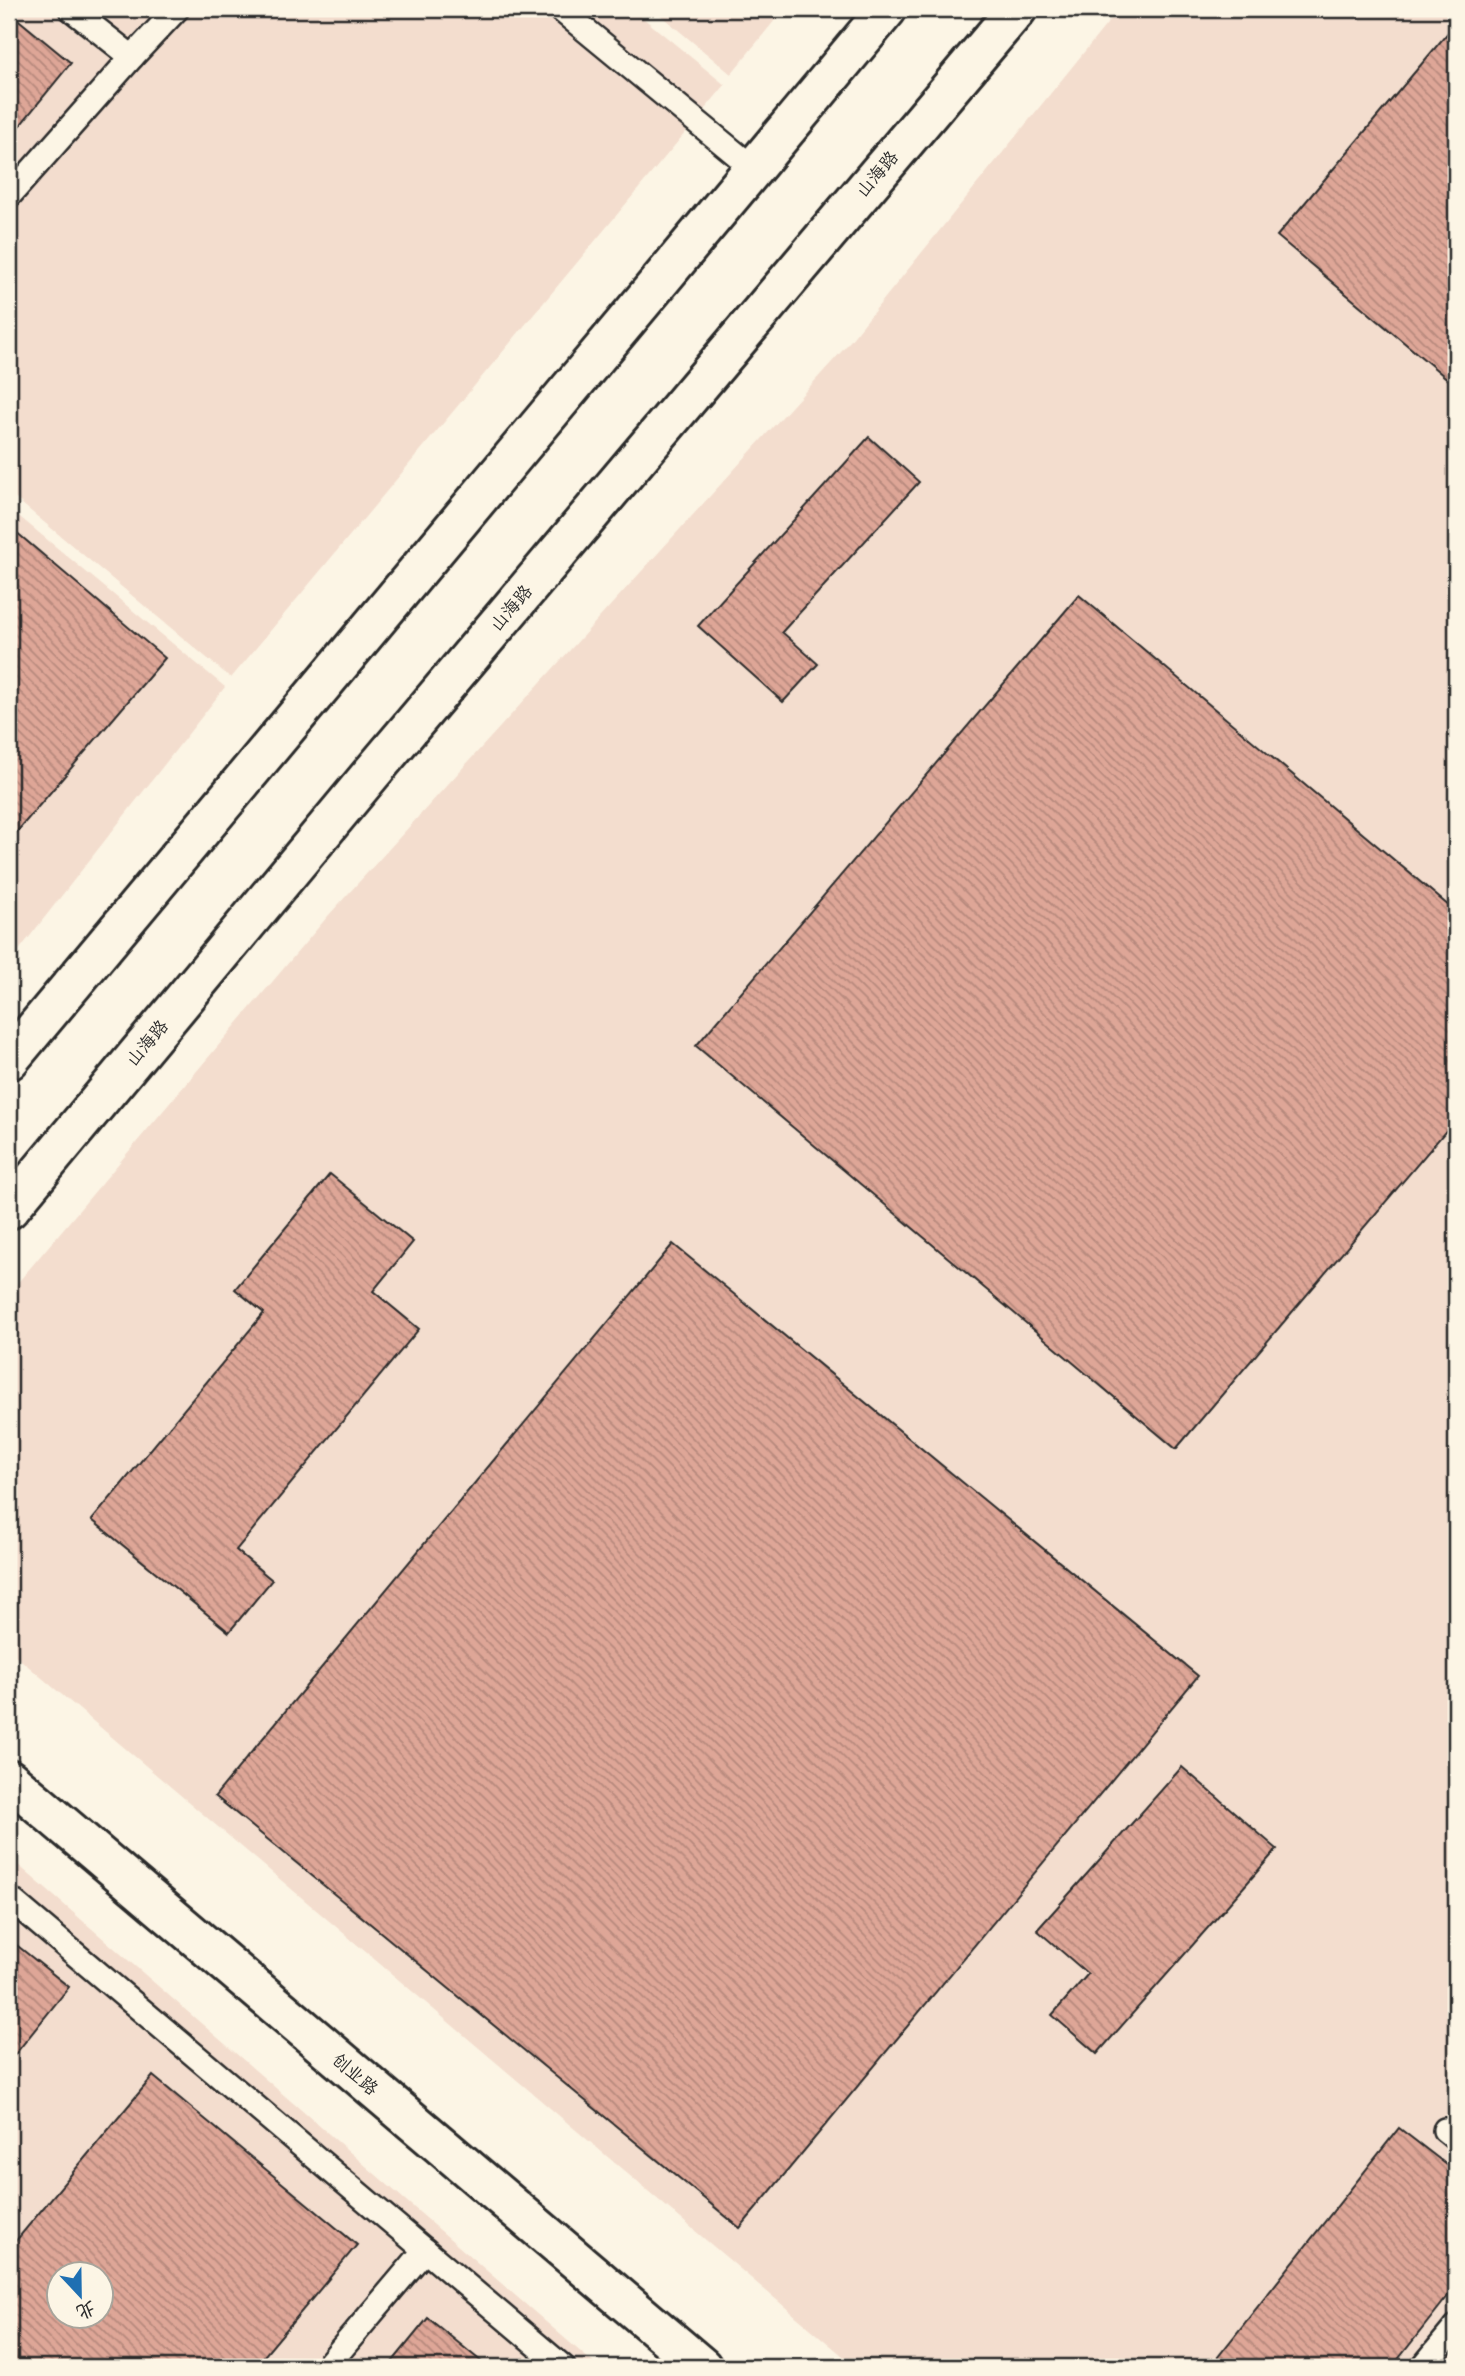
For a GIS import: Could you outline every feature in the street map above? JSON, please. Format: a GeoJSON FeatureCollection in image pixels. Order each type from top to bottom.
{"type":"FeatureCollection","features":[{"type":"Feature","properties":{"kind":"main road"},"geometry":{"type":"LineString","coordinates":[[9,1060],[887,9]]}},
{"type":"Feature","properties":{"kind":"main road","name":"山海路"},"geometry":{"type":"LineString","coordinates":[[9,1209],[380,763],[1017,9]]}},
{"type":"Feature","properties":{"kind":"main road","name":"创业路"},"geometry":{"type":"LineString","coordinates":[[9,1779],[702,2367]]}},
{"type":"Feature","properties":{"kind":"lane"},"geometry":{"type":"LineString","coordinates":[[71,9],[132,57]]}},
{"type":"Feature","properties":{"kind":"lane"},"geometry":{"type":"LineString","coordinates":[[9,196],[177,9]]}},
{"type":"Feature","properties":{"kind":"lane"},"geometry":{"type":"LineString","coordinates":[[561,9],[753,168]]}},
{"type":"Feature","properties":{"kind":"lane"},"geometry":{"type":"LineString","coordinates":[[9,1898],[563,2367]]}},
{"type":"Feature","properties":{"kind":"lane"},"geometry":{"type":"LineString","coordinates":[[326,2367],[425,2250]]}},
{"type":"Feature","properties":{"kind":"lane"},"geometry":{"type":"LineString","coordinates":[[1423,2367],[1456,2327]]}},
{"type":"Feature","properties":{"kind":"shaded area"},"geometry":{"type":"Polygon","coordinates":[[[9,9],[632,9],[725,85],[231,678],[9,493],[9,9]]]}},
{"type":"Feature","properties":{"kind":"shaded area"},"geometry":{"type":"Polygon","coordinates":[[[653,9],[784,9],[731,74],[653,9]]]}},
{"type":"Feature","properties":{"kind":"shaded area"},"geometry":{"type":"Polygon","coordinates":[[[1119,9],[1456,9],[1456,2367],[856,2367],[9,1650],[9,1293],[328,916],[842,351],[1119,9]]]}},
{"type":"Feature","properties":{"kind":"shaded area"},"geometry":{"type":"Polygon","coordinates":[[[9,508],[225,687],[9,963],[9,508]]]}},
{"type":"Feature","properties":{"kind":"shaded area"},"geometry":{"type":"Polygon","coordinates":[[[9,1857],[598,2367],[9,2367],[9,1857]]]}},
{"type":"Feature","properties":{"kind":"building"},"geometry":{"type":"Polygon","coordinates":[[[9,12],[71,63],[9,139],[9,12]]]}},
{"type":"Feature","properties":{"kind":"building"},"geometry":{"type":"Polygon","coordinates":[[[1456,23],[1456,386],[1277,236],[1456,23]]]}},
{"type":"Feature","properties":{"kind":"building"},"geometry":{"type":"Polygon","coordinates":[[[869,437],[919,482],[782,632],[818,664],[783,702],[698,626],[869,437]]]}},
{"type":"Feature","properties":{"kind":"building"},"geometry":{"type":"Polygon","coordinates":[[[9,526],[165,658],[9,841],[9,526]]]}},
{"type":"Feature","properties":{"kind":"building"},"geometry":{"type":"Polygon","coordinates":[[[1079,595],[1456,912],[1456,1119],[1176,1449],[696,1046],[1079,595]]]}},
{"type":"Feature","properties":{"kind":"building"},"geometry":{"type":"Polygon","coordinates":[[[330,1174],[413,1242],[373,1291],[419,1329],[236,1550],[272,1580],[229,1632],[92,1520],[264,1313],[235,1289],[330,1174]]]}},
{"type":"Feature","properties":{"kind":"building"},"geometry":{"type":"Polygon","coordinates":[[[673,1244],[1198,1676],[740,2228],[215,1796],[673,1244]]]}},
{"type":"Feature","properties":{"kind":"building"},"geometry":{"type":"Polygon","coordinates":[[[1182,1767],[1277,1849],[1097,2054],[1052,2015],[1088,1974],[1037,1930],[1182,1767]]]}},
{"type":"Feature","properties":{"kind":"building"},"geometry":{"type":"Polygon","coordinates":[[[9,1939],[69,1987],[9,2062],[9,1939]]]}},
{"type":"Feature","properties":{"kind":"building"},"geometry":{"type":"Polygon","coordinates":[[[153,2076],[357,2245],[255,2367],[9,2367],[9,2249],[153,2076]]]}},
{"type":"Feature","properties":{"kind":"building"},"geometry":{"type":"Polygon","coordinates":[[[1399,2128],[1456,2172],[1456,2286],[1392,2367],[1210,2367],[1399,2128]]]}},
{"type":"Feature","properties":{"kind":"building"},"geometry":{"type":"Polygon","coordinates":[[[428,2318],[488,2367],[388,2367],[428,2318]]]}}]}
